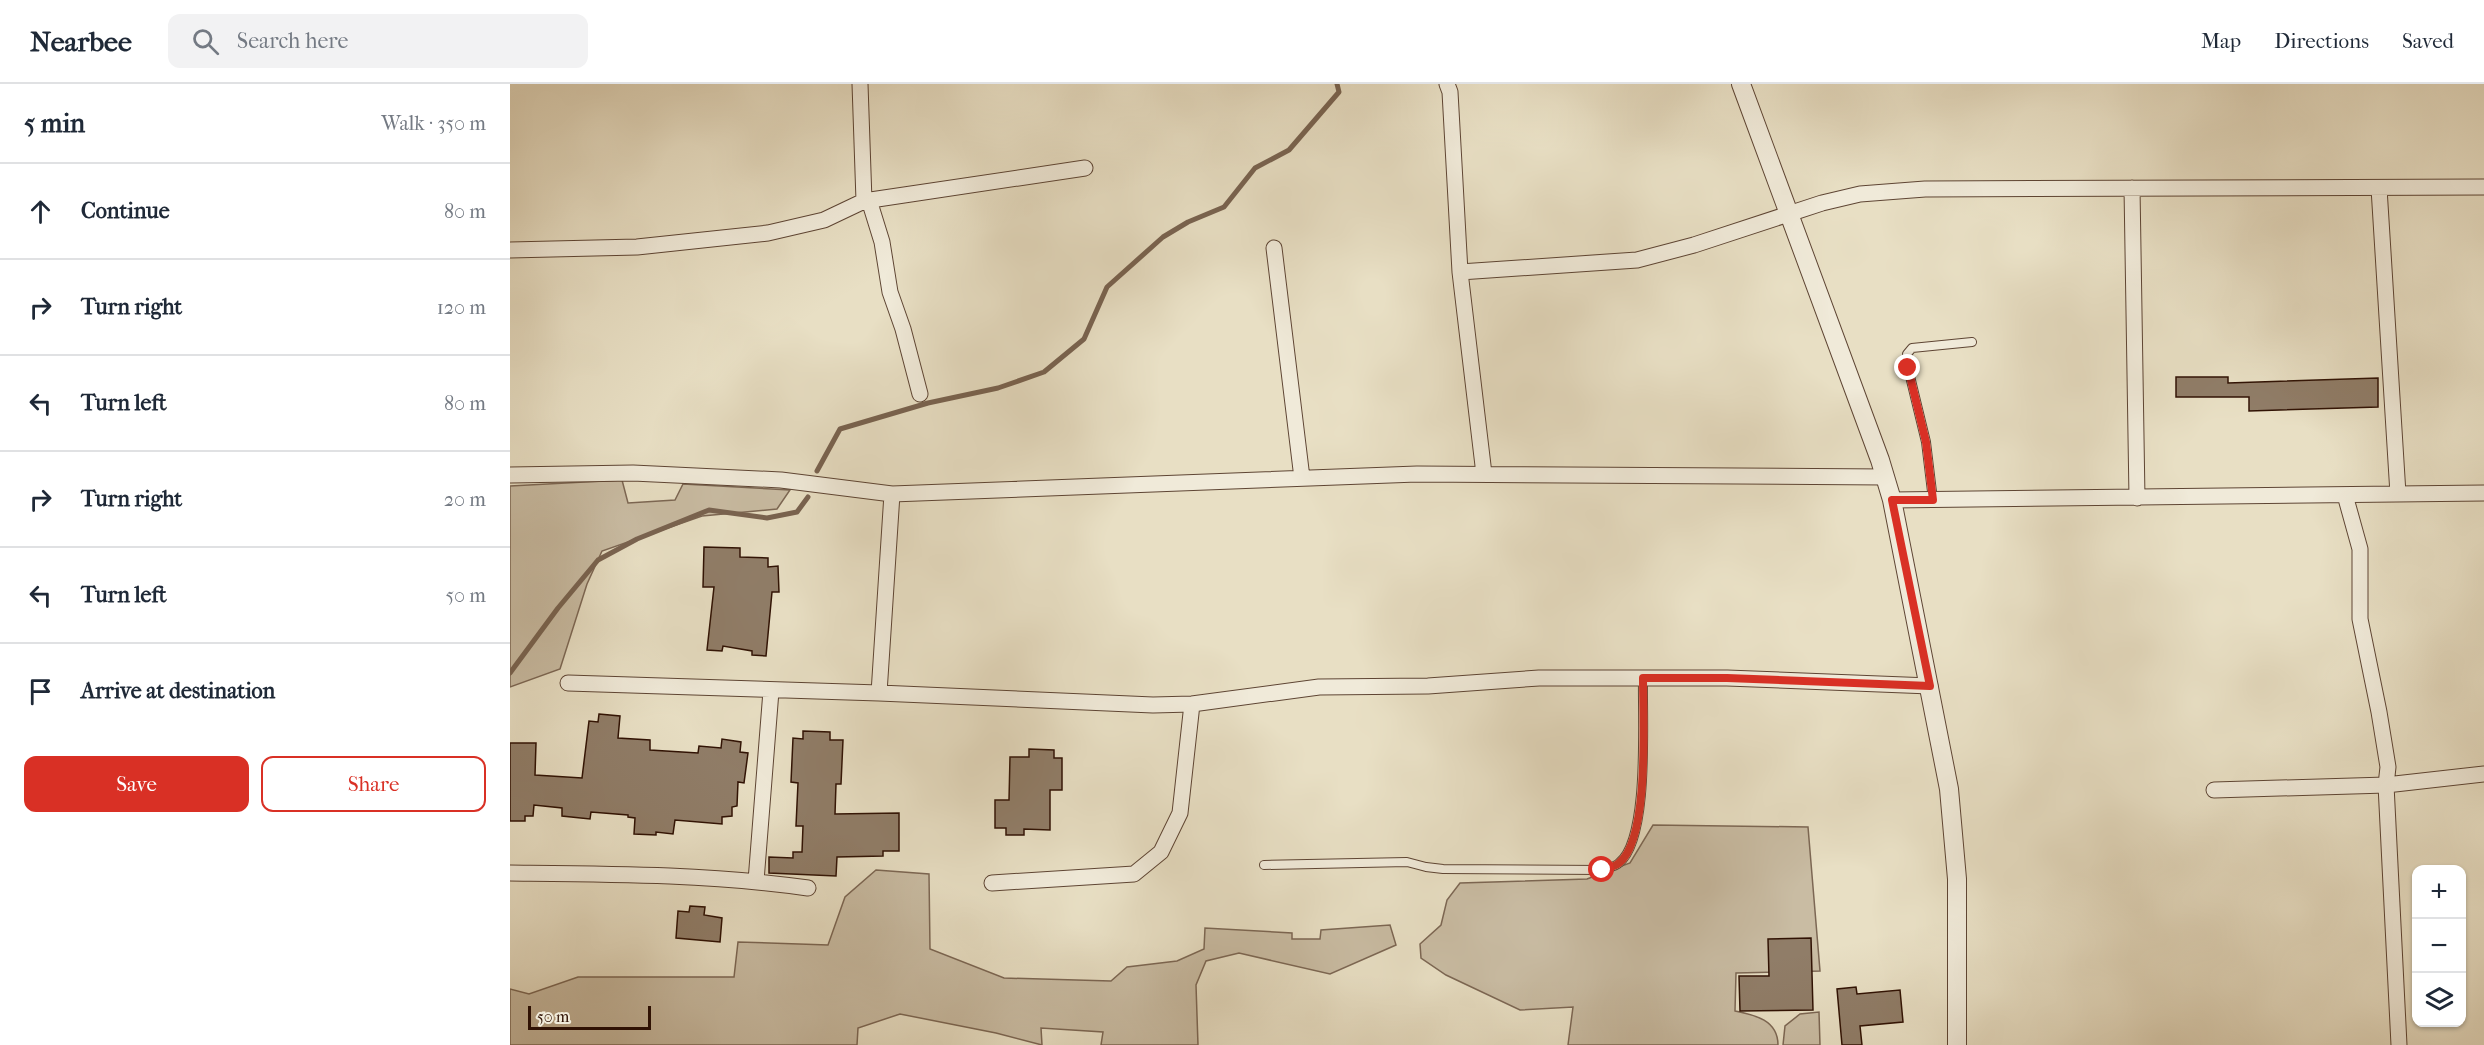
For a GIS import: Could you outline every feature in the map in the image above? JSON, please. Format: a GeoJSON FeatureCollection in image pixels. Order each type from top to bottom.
{"type":"FeatureCollection","features":[{"type":"Feature","properties":{"kind":"street"},"geometry":{"type":"LineString","coordinates":[[860,84],[866,200],[882,242],[890,292],[903,328],[920,394]]}},
{"type":"Feature","properties":{"kind":"street"},"geometry":{"type":"LineString","coordinates":[[1447,84],[1450,92],[1460,272],[1484,474]]}},
{"type":"Feature","properties":{"kind":"street"},"geometry":{"type":"LineString","coordinates":[[1741,84],[1791,215],[1886,477],[1892,500],[1949,789],[1958,879],[1957,1045]]}},
{"type":"Feature","properties":{"kind":"street"},"geometry":{"type":"LineString","coordinates":[[510,250],[637,247],[768,233],[824,220],[866,200],[1085,168]]}},
{"type":"Feature","properties":{"kind":"street"},"geometry":{"type":"LineString","coordinates":[[1460,272],[1637,260],[1694,245],[1822,203],[1860,194],[1924,189],[2484,187]]}},
{"type":"Feature","properties":{"kind":"street"},"geometry":{"type":"LineString","coordinates":[[2132,188],[2137,498]]}},
{"type":"Feature","properties":{"kind":"street"},"geometry":{"type":"LineString","coordinates":[[2379,188],[2398,494]]}},
{"type":"Feature","properties":{"kind":"street"},"geometry":{"type":"LineString","coordinates":[[1274,248],[1302,478]]}},
{"type":"Feature","properties":{"kind":"street"},"geometry":{"type":"LineString","coordinates":[[510,475],[633,472],[781,480],[892,494],[1302,478],[1484,474],[1886,477]]}},
{"type":"Feature","properties":{"kind":"street"},"geometry":{"type":"LineString","coordinates":[[1892,500],[2484,493]]}},
{"type":"Feature","properties":{"kind":"street"},"geometry":{"type":"LineString","coordinates":[[879,693],[892,494]]}},
{"type":"Feature","properties":{"kind":"street"},"geometry":{"type":"LineString","coordinates":[[2345,495],[2360,549],[2360,619],[2388,767],[2386,784],[2399,1045]]}},
{"type":"Feature","properties":{"kind":"street"},"geometry":{"type":"LineString","coordinates":[[568,683],[1153,705],[1192,704],[1319,687],[1428,686],[1539,678],[1727,678],[1930,686]]}},
{"type":"Feature","properties":{"kind":"street"},"geometry":{"type":"LineString","coordinates":[[756,880],[771,691]]}},
{"type":"Feature","properties":{"kind":"street"},"geometry":{"type":"LineString","coordinates":[[992,883],[1134,874],[1161,852],[1180,813],[1192,704]]}},
{"type":"Feature","properties":{"kind":"street"},"geometry":{"type":"LineString","coordinates":[[2214,790],[2386,784],[2484,774]]}},
{"type":"Feature","properties":{"kind":"street"},"geometry":{"type":"LineString","coordinates":[[510,873],[618,874],[756,880],[808,888]]}},
{"type":"Feature","properties":{"kind":"lane"},"geometry":{"type":"LineString","coordinates":[[1933,500],[1926,442],[1906,354],[1912,348],[1972,342]]}},
{"type":"Feature","properties":{"kind":"lane"},"geometry":{"type":"LineString","coordinates":[[1264,865],[1407,862],[1426,867],[1443,868],[1602,870],[1620,863],[1627,852],[1641,807],[1643,678]]}},
{"type":"Feature","properties":{"kind":"shaded area"},"geometry":{"type":"Polygon","coordinates":[[[622,480],[628,503],[675,500],[683,484],[790,490],[777,509],[702,516],[602,551],[587,584],[560,669],[510,687],[510,486],[622,480]]]}},
{"type":"Feature","properties":{"kind":"shaded area"},"geometry":{"type":"Polygon","coordinates":[[[1653,825],[1808,827],[1820,971],[1736,973],[1735,1011],[1750,1014],[1770,1024],[1777,1037],[1778,1045],[1568,1045],[1573,1007],[1520,1010],[1446,975],[1421,958],[1420,944],[1441,925],[1447,900],[1460,883],[1587,879],[1630,863],[1653,825]]]}},
{"type":"Feature","properties":{"kind":"shaded area"},"geometry":{"type":"Polygon","coordinates":[[[876,870],[929,874],[930,949],[1004,978],[1111,981],[1127,967],[1177,961],[1204,949],[1205,928],[1292,933],[1292,939],[1320,939],[1321,930],[1390,925],[1396,945],[1330,974],[1239,953],[1206,961],[1196,985],[1198,1045],[1101,1045],[1103,1032],[1041,1028],[1042,1045],[996,1033],[900,1014],[858,1028],[857,1045],[510,1045],[510,989],[529,994],[578,977],[734,977],[738,942],[828,945],[845,897],[876,870]]]}},
{"type":"Feature","properties":{"kind":"shaded area"},"geometry":{"type":"Polygon","coordinates":[[[1819,1012],[1820,1045],[1783,1045],[1785,1026],[1800,1014],[1819,1012]]]}},
{"type":"Feature","properties":{"kind":"building"},"geometry":{"type":"Polygon","coordinates":[[[2176,377],[2228,377],[2228,383],[2378,378],[2378,407],[2249,411],[2249,397],[2176,397],[2176,377]]]}},
{"type":"Feature","properties":{"kind":"building"},"geometry":{"type":"Polygon","coordinates":[[[704,547],[740,548],[740,557],[768,558],[768,567],[778,566],[779,592],[772,592],[766,656],[752,655],[752,651],[723,646],[722,651],[707,650],[714,587],[703,587],[704,547]]]}},
{"type":"Feature","properties":{"kind":"building"},"geometry":{"type":"Polygon","coordinates":[[[599,714],[620,716],[618,738],[650,740],[650,750],[698,753],[699,746],[721,748],[722,739],[741,742],[740,752],[748,753],[744,783],[738,782],[737,806],[732,807],[732,816],[722,817],[722,824],[675,820],[673,834],[656,832],[656,835],[634,834],[635,818],[628,817],[628,815],[591,812],[590,819],[562,816],[562,808],[534,805],[533,816],[525,816],[525,821],[510,821],[510,743],[536,743],[535,775],[582,778],[589,721],[598,722],[599,714]]]}},
{"type":"Feature","properties":{"kind":"building"},"geometry":{"type":"Polygon","coordinates":[[[803,731],[830,732],[830,740],[843,740],[841,784],[836,784],[835,814],[899,813],[899,851],[883,851],[883,856],[837,857],[836,876],[769,873],[769,857],[793,858],[793,852],[802,852],[803,826],[796,826],[798,783],[791,782],[793,738],[803,739],[803,731]]]}},
{"type":"Feature","properties":{"kind":"building"},"geometry":{"type":"Polygon","coordinates":[[[1029,749],[1054,750],[1054,758],[1062,758],[1062,790],[1050,790],[1050,830],[1024,829],[1024,835],[1006,835],[1006,828],[995,828],[995,800],[1009,800],[1010,757],[1029,757],[1029,749]]]}},
{"type":"Feature","properties":{"kind":"building"},"geometry":{"type":"Polygon","coordinates":[[[690,906],[705,907],[704,915],[722,918],[720,942],[676,938],[678,911],[689,912],[690,906]]]}},
{"type":"Feature","properties":{"kind":"building"},"geometry":{"type":"Polygon","coordinates":[[[1811,938],[1813,1010],[1740,1011],[1739,976],[1769,976],[1768,939],[1811,938]]]}},
{"type":"Feature","properties":{"kind":"building"},"geometry":{"type":"Polygon","coordinates":[[[1856,987],[1857,994],[1900,990],[1903,1022],[1860,1026],[1862,1045],[1842,1045],[1837,989],[1856,987]]]}},
{"type":"Feature","properties":{"kind":"waterway"},"geometry":{"type":"LineString","coordinates":[[817,471],[840,429],[928,403],[998,388],[1044,372],[1084,339],[1107,287],[1163,237],[1188,222],[1224,207],[1255,168],[1289,150],[1339,92],[1337,84]]}},
{"type":"Feature","properties":{"kind":"waterway"},"geometry":{"type":"LineString","coordinates":[[510,673],[558,608],[598,560],[637,539],[709,510],[767,518],[797,512],[808,497]]}},
{"type":"Feature","properties":{"kind":"route"},"geometry":{"type":"LineString","coordinates":[[1602,870],[1620,863],[1627,852],[1640,815],[1643,678],[1727,678],[1930,686],[1892,500],[1933,500],[1926,442],[1908,368]]}}]}
